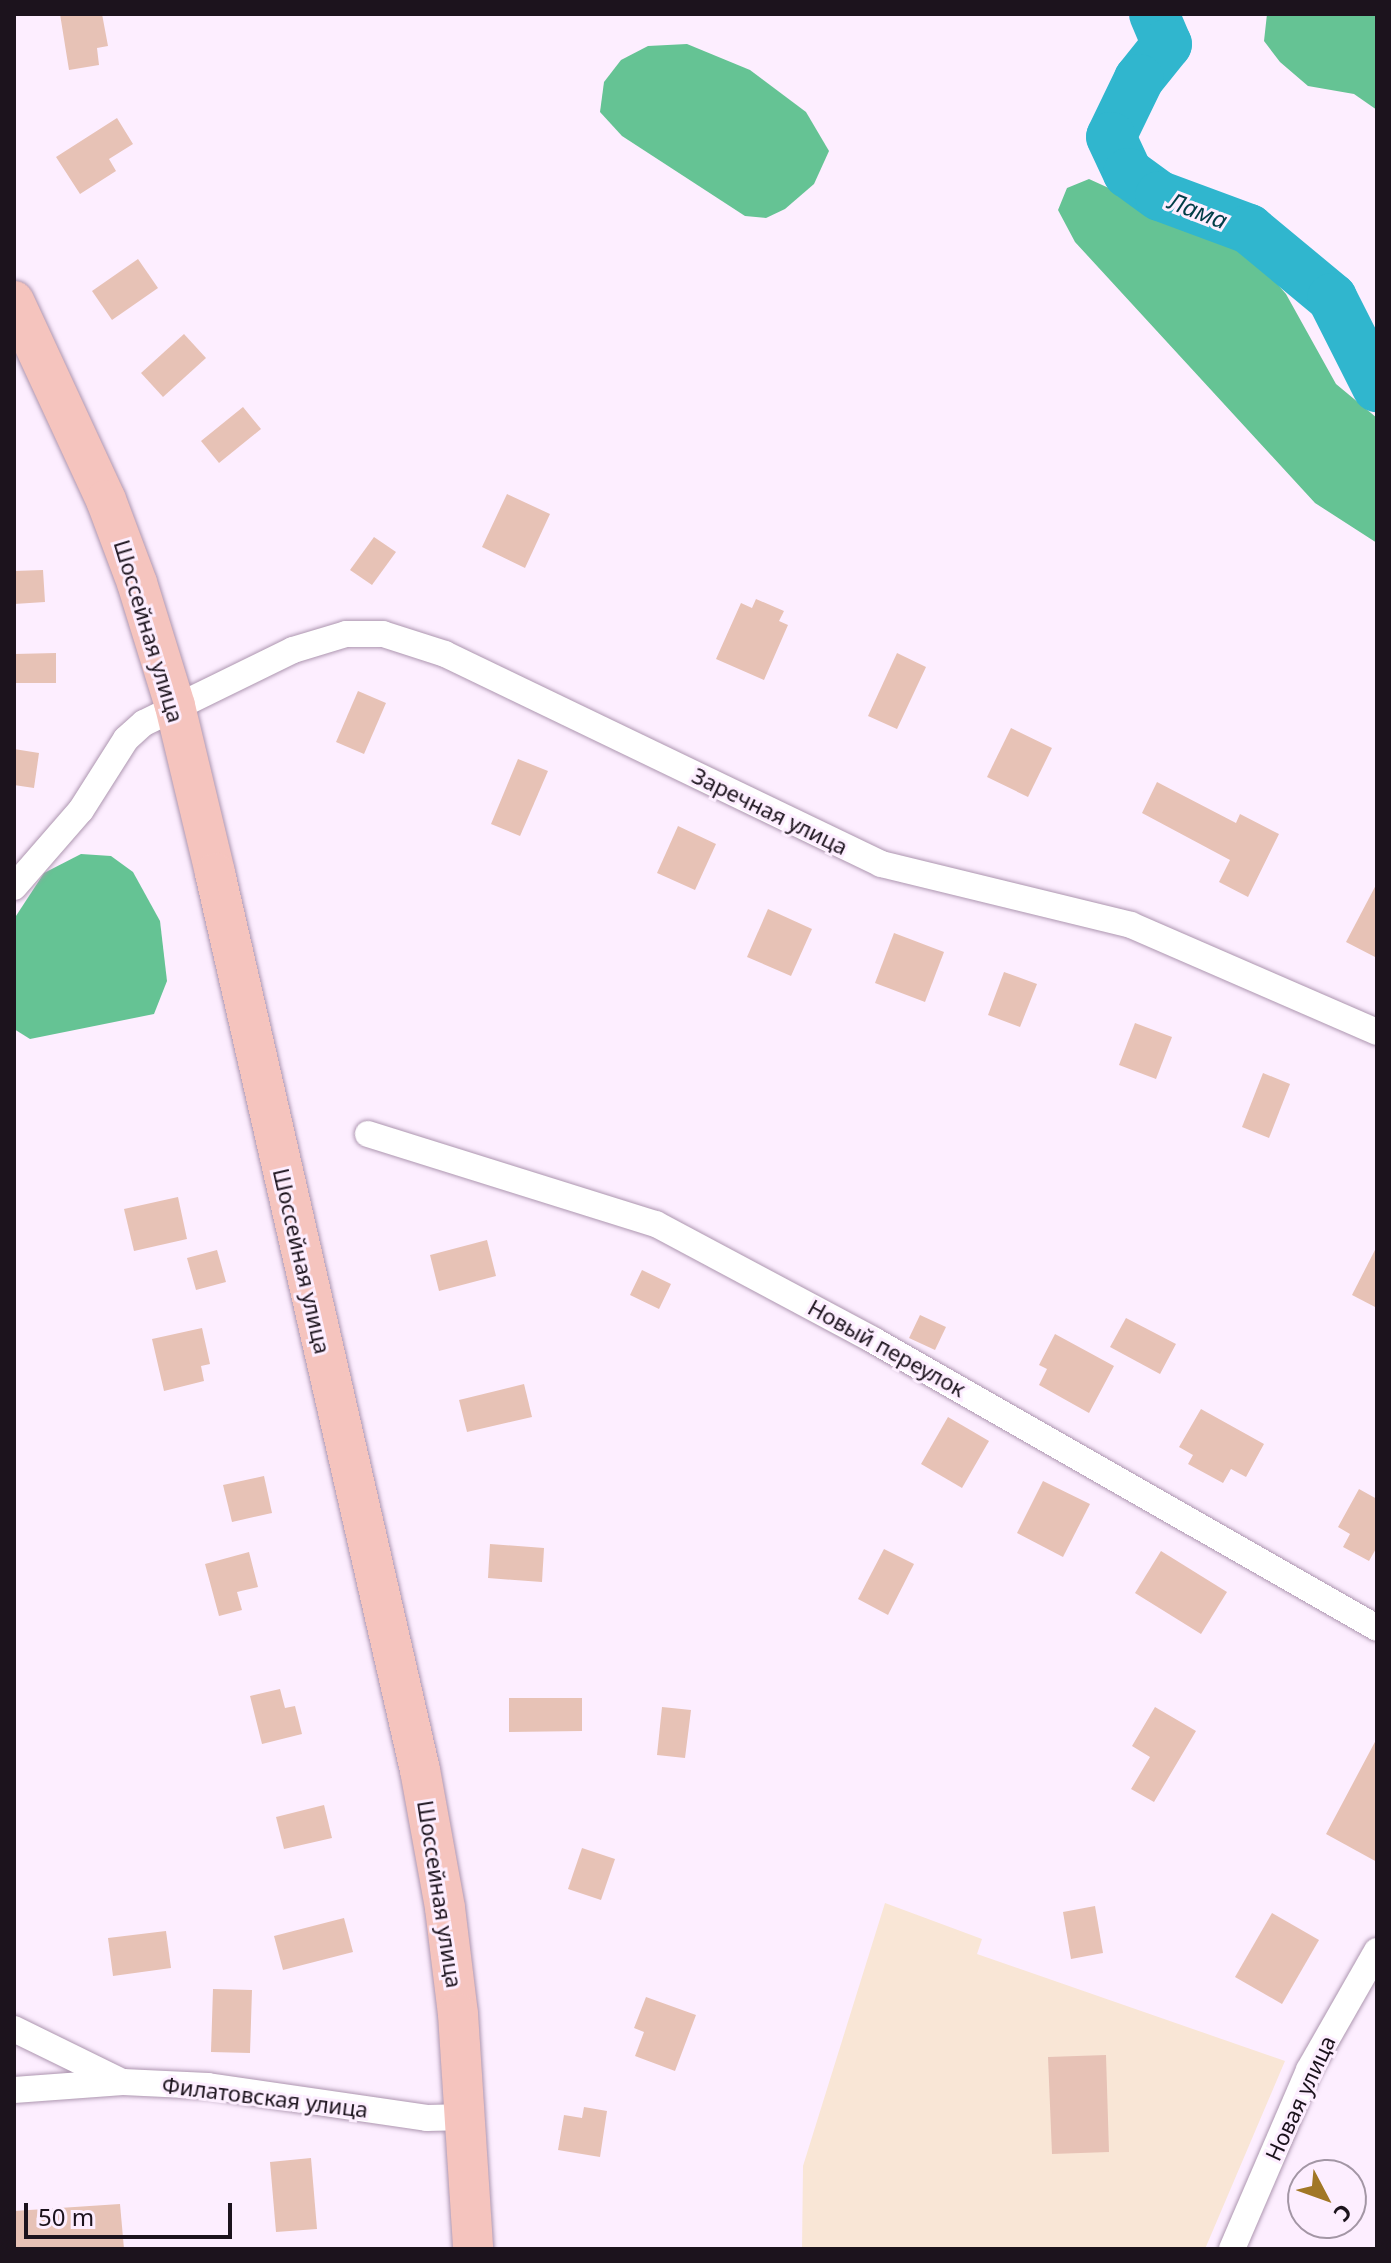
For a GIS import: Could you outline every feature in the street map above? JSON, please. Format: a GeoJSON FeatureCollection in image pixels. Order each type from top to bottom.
{"type":"FeatureCollection","features":[{"type":"Feature","properties":{"kind":"main road","name":"Шоссейная улица"},"geometry":{"type":"LineString","coordinates":[[14,301],[106,500],[175,706],[420,1770],[445,1908],[467,2117],[473,2249]]}},
{"type":"Feature","properties":{"kind":"street","name":"Заречная улица"},"geometry":{"type":"LineString","coordinates":[[14,887],[81,810],[126,739],[175,706],[293,650],[346,634],[383,634],[445,654],[881,864],[1131,925],[1377,1032]]}},
{"type":"Feature","properties":{"kind":"street","name":"Новый переулок"},"geometry":{"type":"LineString","coordinates":[[368,1134],[656,1224],[873,1340],[1377,1628]]}},
{"type":"Feature","properties":{"kind":"street","name":"Новая улица"},"geometry":{"type":"LineString","coordinates":[[1232,2249],[1309,2070],[1377,1951]]}},
{"type":"Feature","properties":{"kind":"street"},"geometry":{"type":"LineString","coordinates":[[14,2029],[123,2082]]}},
{"type":"Feature","properties":{"kind":"street","name":"Филатовская улица"},"geometry":{"type":"LineString","coordinates":[[14,2090],[123,2082],[208,2086],[427,2118],[467,2117]]}},
{"type":"Feature","properties":{"kind":"shaded area"},"geometry":{"type":"Polygon","coordinates":[[[885,1903],[982,1939],[977,1954],[1285,2061],[1205,2249],[802,2249],[803,2166],[885,1903]]]}},
{"type":"Feature","properties":{"kind":"green space"},"geometry":{"type":"Polygon","coordinates":[[[1267,14],[1377,14],[1377,110],[1354,94],[1308,86],[1280,62],[1264,41],[1267,14]]]}},
{"type":"Feature","properties":{"kind":"green space"},"geometry":{"type":"Polygon","coordinates":[[[687,44],[750,70],[806,112],[829,151],[814,184],[785,209],[766,218],[745,216],[622,136],[600,112],[604,82],[621,60],[648,46],[687,44]]]}},
{"type":"Feature","properties":{"kind":"green space"},"geometry":{"type":"Polygon","coordinates":[[[1089,179],[1225,241],[1259,263],[1286,294],[1336,384],[1377,418],[1377,543],[1315,503],[1075,242],[1058,210],[1067,188],[1089,179]]]}},
{"type":"Feature","properties":{"kind":"green space"},"geometry":{"type":"Polygon","coordinates":[[[81,854],[111,856],[133,872],[160,921],[167,981],[154,1014],[30,1039],[14,1029],[14,919],[44,873],[81,854]]]}},
{"type":"Feature","properties":{"kind":"building"},"geometry":{"type":"Polygon","coordinates":[[[60,14],[102,14],[108,46],[97,48],[99,65],[69,70],[60,14]]]}},
{"type":"Feature","properties":{"kind":"building"},"geometry":{"type":"Polygon","coordinates":[[[117,118],[133,144],[109,159],[116,171],[80,194],[56,157],[117,118]]]}},
{"type":"Feature","properties":{"kind":"building"},"geometry":{"type":"Polygon","coordinates":[[[138,259],[158,288],[112,320],[92,291],[138,259]]]}},
{"type":"Feature","properties":{"kind":"building"},"geometry":{"type":"Polygon","coordinates":[[[184,334],[206,358],[163,397],[141,373],[184,334]]]}},
{"type":"Feature","properties":{"kind":"building"},"geometry":{"type":"Polygon","coordinates":[[[243,407],[261,429],[219,463],[201,441],[243,407]]]}},
{"type":"Feature","properties":{"kind":"building"},"geometry":{"type":"Polygon","coordinates":[[[507,494],[550,514],[525,568],[482,547],[507,494]]]}},
{"type":"Feature","properties":{"kind":"building"},"geometry":{"type":"Polygon","coordinates":[[[374,537],[396,552],[372,585],[350,570],[374,537]]]}},
{"type":"Feature","properties":{"kind":"building"},"geometry":{"type":"Polygon","coordinates":[[[43,570],[45,602],[14,604],[14,571],[43,570]]]}},
{"type":"Feature","properties":{"kind":"building"},"geometry":{"type":"Polygon","coordinates":[[[756,599],[784,611],[779,621],[788,625],[764,680],[716,659],[741,603],[752,608],[756,599]]]}},
{"type":"Feature","properties":{"kind":"building"},"geometry":{"type":"Polygon","coordinates":[[[56,653],[56,683],[14,683],[14,654],[56,653]]]}},
{"type":"Feature","properties":{"kind":"building"},"geometry":{"type":"Polygon","coordinates":[[[897,653],[926,667],[897,729],[868,716],[897,653]]]}},
{"type":"Feature","properties":{"kind":"building"},"geometry":{"type":"Polygon","coordinates":[[[358,691],[386,703],[364,754],[336,742],[358,691]]]}},
{"type":"Feature","properties":{"kind":"building"},"geometry":{"type":"Polygon","coordinates":[[[1011,728],[1052,748],[1028,797],[987,777],[1011,728]]]}},
{"type":"Feature","properties":{"kind":"building"},"geometry":{"type":"Polygon","coordinates":[[[14,749],[39,753],[34,788],[14,785],[14,749]]]}},
{"type":"Feature","properties":{"kind":"building"},"geometry":{"type":"Polygon","coordinates":[[[518,759],[548,771],[520,836],[491,824],[518,759]]]}},
{"type":"Feature","properties":{"kind":"building"},"geometry":{"type":"Polygon","coordinates":[[[1157,782],[1236,823],[1240,814],[1279,834],[1248,897],[1219,882],[1230,860],[1142,813],[1157,782]]]}},
{"type":"Feature","properties":{"kind":"building"},"geometry":{"type":"Polygon","coordinates":[[[678,826],[716,844],[695,890],[657,873],[678,826]]]}},
{"type":"Feature","properties":{"kind":"building"},"geometry":{"type":"Polygon","coordinates":[[[1377,883],[1377,958],[1346,942],[1377,883]]]}},
{"type":"Feature","properties":{"kind":"building"},"geometry":{"type":"Polygon","coordinates":[[[768,909],[812,929],[791,976],[747,957],[768,909]]]}},
{"type":"Feature","properties":{"kind":"building"},"geometry":{"type":"Polygon","coordinates":[[[894,933],[944,952],[925,1002],[875,983],[894,933]]]}},
{"type":"Feature","properties":{"kind":"building"},"geometry":{"type":"Polygon","coordinates":[[[1004,972],[1037,984],[1020,1027],[988,1015],[1004,972]]]}},
{"type":"Feature","properties":{"kind":"building"},"geometry":{"type":"Polygon","coordinates":[[[1135,1023],[1172,1037],[1156,1079],[1119,1065],[1135,1023]]]}},
{"type":"Feature","properties":{"kind":"building"},"geometry":{"type":"Polygon","coordinates":[[[1263,1073],[1290,1084],[1269,1138],[1242,1127],[1263,1073]]]}},
{"type":"Feature","properties":{"kind":"building"},"geometry":{"type":"Polygon","coordinates":[[[178,1197],[187,1239],[134,1251],[124,1209],[178,1197]]]}},
{"type":"Feature","properties":{"kind":"building"},"geometry":{"type":"Polygon","coordinates":[[[487,1240],[496,1276],[439,1291],[430,1255],[487,1240]]]}},
{"type":"Feature","properties":{"kind":"building"},"geometry":{"type":"Polygon","coordinates":[[[1377,1246],[1377,1308],[1352,1295],[1377,1246]]]}},
{"type":"Feature","properties":{"kind":"building"},"geometry":{"type":"Polygon","coordinates":[[[217,1250],[226,1282],[196,1290],[187,1258],[217,1250]]]}},
{"type":"Feature","properties":{"kind":"building"},"geometry":{"type":"Polygon","coordinates":[[[642,1270],[671,1284],[659,1309],[630,1295],[642,1270]]]}},
{"type":"Feature","properties":{"kind":"building"},"geometry":{"type":"Polygon","coordinates":[[[920,1315],[946,1327],[935,1350],[909,1338],[920,1315]]]}},
{"type":"Feature","properties":{"kind":"building"},"geometry":{"type":"Polygon","coordinates":[[[1126,1318],[1176,1344],[1160,1374],[1110,1347],[1126,1318]]]}},
{"type":"Feature","properties":{"kind":"building"},"geometry":{"type":"Polygon","coordinates":[[[202,1328],[210,1364],[201,1366],[204,1381],[164,1391],[152,1339],[202,1328]]]}},
{"type":"Feature","properties":{"kind":"building"},"geometry":{"type":"Polygon","coordinates":[[[1055,1334],[1114,1366],[1089,1413],[1039,1385],[1047,1369],[1039,1365],[1055,1334]]]}},
{"type":"Feature","properties":{"kind":"building"},"geometry":{"type":"Polygon","coordinates":[[[524,1384],[532,1417],[467,1432],[459,1400],[524,1384]]]}},
{"type":"Feature","properties":{"kind":"building"},"geometry":{"type":"Polygon","coordinates":[[[1201,1409],[1264,1444],[1246,1477],[1231,1469],[1223,1483],[1188,1464],[1193,1455],[1179,1447],[1201,1409]]]}},
{"type":"Feature","properties":{"kind":"building"},"geometry":{"type":"Polygon","coordinates":[[[948,1417],[989,1441],[962,1488],[921,1464],[948,1417]]]}},
{"type":"Feature","properties":{"kind":"building"},"geometry":{"type":"Polygon","coordinates":[[[264,1476],[272,1513],[232,1522],[223,1485],[264,1476]]]}},
{"type":"Feature","properties":{"kind":"building"},"geometry":{"type":"Polygon","coordinates":[[[1043,1481],[1090,1504],[1063,1557],[1017,1533],[1043,1481]]]}},
{"type":"Feature","properties":{"kind":"building"},"geometry":{"type":"Polygon","coordinates":[[[1359,1489],[1377,1499],[1377,1547],[1369,1561],[1343,1547],[1350,1534],[1338,1527],[1359,1489]]]}},
{"type":"Feature","properties":{"kind":"building"},"geometry":{"type":"Polygon","coordinates":[[[490,1544],[544,1548],[542,1582],[488,1578],[490,1544]]]}},
{"type":"Feature","properties":{"kind":"building"},"geometry":{"type":"Polygon","coordinates":[[[884,1549],[914,1564],[888,1615],[858,1599],[884,1549]]]}},
{"type":"Feature","properties":{"kind":"building"},"geometry":{"type":"Polygon","coordinates":[[[1161,1551],[1227,1592],[1201,1634],[1135,1593],[1161,1551]]]}},
{"type":"Feature","properties":{"kind":"building"},"geometry":{"type":"Polygon","coordinates":[[[249,1552],[258,1587],[237,1592],[242,1610],[219,1616],[205,1564],[249,1552]]]}},
{"type":"Feature","properties":{"kind":"building"},"geometry":{"type":"Polygon","coordinates":[[[280,1689],[285,1708],[295,1706],[302,1734],[262,1744],[250,1696],[280,1689]]]}},
{"type":"Feature","properties":{"kind":"building"},"geometry":{"type":"Polygon","coordinates":[[[509,1698],[582,1698],[582,1731],[509,1732],[509,1698]]]}},
{"type":"Feature","properties":{"kind":"building"},"geometry":{"type":"Polygon","coordinates":[[[662,1707],[691,1710],[685,1758],[657,1755],[662,1707]]]}},
{"type":"Feature","properties":{"kind":"building"},"geometry":{"type":"Polygon","coordinates":[[[1155,1707],[1196,1731],[1154,1802],[1131,1789],[1150,1757],[1132,1746],[1155,1707]]]}},
{"type":"Feature","properties":{"kind":"building"},"geometry":{"type":"Polygon","coordinates":[[[1377,1738],[1377,1862],[1326,1834],[1377,1738]]]}},
{"type":"Feature","properties":{"kind":"building"},"geometry":{"type":"Polygon","coordinates":[[[324,1805],[332,1838],[284,1849],[276,1817],[324,1805]]]}},
{"type":"Feature","properties":{"kind":"building"},"geometry":{"type":"Polygon","coordinates":[[[582,1848],[615,1859],[601,1900],[568,1889],[582,1848]]]}},
{"type":"Feature","properties":{"kind":"building"},"geometry":{"type":"Polygon","coordinates":[[[1095,1906],[1103,1953],[1071,1959],[1063,1912],[1095,1906]]]}},
{"type":"Feature","properties":{"kind":"building"},"geometry":{"type":"Polygon","coordinates":[[[1272,1913],[1319,1940],[1282,2004],[1235,1977],[1272,1913]]]}},
{"type":"Feature","properties":{"kind":"building"},"geometry":{"type":"Polygon","coordinates":[[[344,1918],[353,1952],[283,1970],[274,1936],[344,1918]]]}},
{"type":"Feature","properties":{"kind":"building"},"geometry":{"type":"Polygon","coordinates":[[[166,1931],[171,1968],[113,1976],[108,1938],[166,1931]]]}},
{"type":"Feature","properties":{"kind":"building"},"geometry":{"type":"Polygon","coordinates":[[[213,1989],[252,1990],[250,2053],[211,2052],[213,1989]]]}},
{"type":"Feature","properties":{"kind":"building"},"geometry":{"type":"Polygon","coordinates":[[[646,1997],[696,2015],[675,2071],[635,2056],[644,2032],[634,2028],[646,1997]]]}},
{"type":"Feature","properties":{"kind":"building"},"geometry":{"type":"Polygon","coordinates":[[[1106,2055],[1109,2152],[1052,2154],[1048,2057],[1106,2055]]]}},
{"type":"Feature","properties":{"kind":"building"},"geometry":{"type":"Polygon","coordinates":[[[584,2107],[607,2111],[600,2157],[558,2150],[564,2115],[582,2118],[584,2107]]]}},
{"type":"Feature","properties":{"kind":"building"},"geometry":{"type":"Polygon","coordinates":[[[311,2158],[317,2229],[276,2232],[270,2162],[311,2158]]]}},
{"type":"Feature","properties":{"kind":"building"},"geometry":{"type":"Polygon","coordinates":[[[120,2204],[124,2249],[14,2249],[14,2211],[120,2204]]]}},
{"type":"Feature","properties":{"kind":"waterway","name":"Лама"},"geometry":{"type":"LineString","coordinates":[[1154,14],[1167,44],[1139,79],[1111,137],[1128,173],[1160,196],[1249,229],[1332,298],[1377,387]]}}]}
